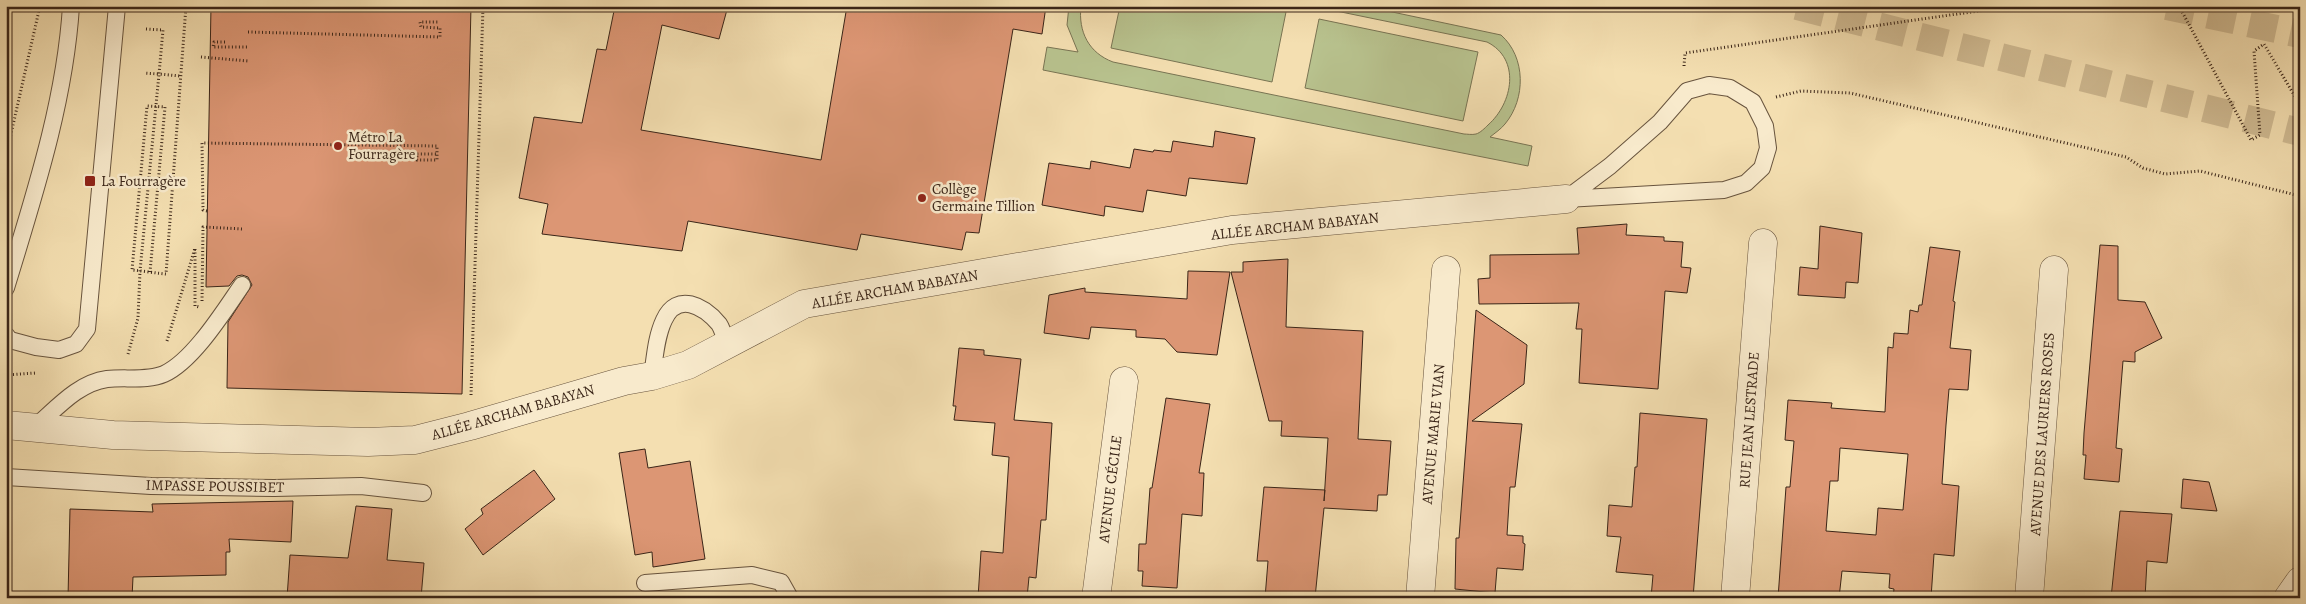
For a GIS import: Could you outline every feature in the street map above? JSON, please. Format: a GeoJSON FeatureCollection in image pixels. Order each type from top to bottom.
{"type":"FeatureCollection","features":[{"type":"Feature","properties":{"kind":"street","name":"ALLÉE ARCHAM BABAYAN"},"geometry":{"type":"LineString","coordinates":[[6,425],[113,435],[368,442],[415,440],[624,381],[652,376],[688,365],[804,304],[1232,230],[1566,199]]}},
{"type":"Feature","properties":{"kind":"street","name":"RUE JEAN LESTRADE"},"geometry":{"type":"LineString","coordinates":[[1735,598],[1763,243]]}},
{"type":"Feature","properties":{"kind":"street","name":"AVENUE MARIE VIAN"},"geometry":{"type":"LineString","coordinates":[[1420,598],[1446,270]]}},
{"type":"Feature","properties":{"kind":"street","name":"AVENUE DES LAURIERS ROSES"},"geometry":{"type":"LineString","coordinates":[[2029,598],[2054,270]]}},
{"type":"Feature","properties":{"kind":"street","name":"AVENUE CÉCILE"},"geometry":{"type":"LineString","coordinates":[[1096,598],[1124,381]]}},
{"type":"Feature","properties":{"kind":"street"},"geometry":{"type":"LineString","coordinates":[[2288,598],[2300,582]]}},
{"type":"Feature","properties":{"kind":"lane"},"geometry":{"type":"LineString","coordinates":[[6,288],[40,176],[68,45],[71,6]]}},
{"type":"Feature","properties":{"kind":"lane"},"geometry":{"type":"LineString","coordinates":[[6,335],[10,340],[36,347],[59,350],[76,344],[87,329],[117,6]]}},
{"type":"Feature","properties":{"kind":"lane"},"geometry":{"type":"LineString","coordinates":[[1709,86],[1730,88],[1753,102],[1765,126],[1768,148],[1762,168],[1746,183],[1724,190],[1566,199],[1610,166],[1660,122],[1687,91],[1709,86]]}},
{"type":"Feature","properties":{"kind":"lane"},"geometry":{"type":"LineString","coordinates":[[35,427],[84,385],[106,379],[163,375],[178,365],[212,327],[242,285]]}},
{"type":"Feature","properties":{"kind":"lane"},"geometry":{"type":"LineString","coordinates":[[652,376],[658,339],[664,319],[670,310],[679,305],[690,304],[701,307],[720,326],[727,346]]}},
{"type":"Feature","properties":{"kind":"lane","name":"IMPASSE POUSSIBET"},"geometry":{"type":"LineString","coordinates":[[6,477],[151,486],[274,488],[361,486],[423,494]]}},
{"type":"Feature","properties":{"kind":"lane"},"geometry":{"type":"LineString","coordinates":[[645,583],[752,575],[781,582],[790,598]]}},
{"type":"Feature","properties":{"kind":"path"},"geometry":{"type":"LineString","coordinates":[[6,156],[40,6]]}},
{"type":"Feature","properties":{"kind":"path"},"geometry":{"type":"LineString","coordinates":[[150,272],[165,107],[147,106],[132,270],[166,274],[186,6]]}},
{"type":"Feature","properties":{"kind":"path"},"geometry":{"type":"LineString","coordinates":[[470,426],[483,6]]}},
{"type":"Feature","properties":{"kind":"path"},"geometry":{"type":"LineString","coordinates":[[1687,91],[1683,62],[1685,54],[2013,6]]}},
{"type":"Feature","properties":{"kind":"path"},"geometry":{"type":"LineString","coordinates":[[2178,6],[2251,140],[2260,135],[2254,51],[2264,44],[2300,105]]}},
{"type":"Feature","properties":{"kind":"path"},"geometry":{"type":"LineString","coordinates":[[248,32],[440,37],[440,28],[421,27],[420,22],[438,22]]}},
{"type":"Feature","properties":{"kind":"path"},"geometry":{"type":"LineString","coordinates":[[140,271],[163,30],[146,29]]}},
{"type":"Feature","properties":{"kind":"path"},"geometry":{"type":"LineString","coordinates":[[225,42],[214,42],[214,46],[248,47]]}},
{"type":"Feature","properties":{"kind":"path"},"geometry":{"type":"LineString","coordinates":[[201,58],[248,61]]}},
{"type":"Feature","properties":{"kind":"path"},"geometry":{"type":"LineString","coordinates":[[144,73],[180,76]]}},
{"type":"Feature","properties":{"kind":"path"},"geometry":{"type":"LineString","coordinates":[[1753,102],[1801,91],[1850,93],[2126,157],[2143,168],[2165,174],[2200,171],[2300,196]]}},
{"type":"Feature","properties":{"kind":"path"},"geometry":{"type":"LineString","coordinates":[[207,210],[203,210],[202,143],[437,146],[437,160],[417,160],[417,154],[436,154]]}},
{"type":"Feature","properties":{"kind":"path"},"geometry":{"type":"LineString","coordinates":[[166,344],[195,248],[194,306],[202,307],[203,227],[243,228]]}},
{"type":"Feature","properties":{"kind":"green space"},"geometry":{"type":"Polygon","coordinates":[[[1069,6],[1081,6],[1081,24],[1087,40],[1097,53],[1113,62],[1464,134],[1481,132],[1497,116],[1508,94],[1509,70],[1505,59],[1498,50],[1487,42],[1312,6],[1364,6],[1501,35],[1509,44],[1519,66],[1520,91],[1512,114],[1503,126],[1490,137],[1532,146],[1528,166],[1043,70],[1047,47],[1078,52],[1067,25],[1069,6]]]}},
{"type":"Feature","properties":{"kind":"green space"},"geometry":{"type":"Polygon","coordinates":[[[1120,6],[1257,6],[1286,12],[1272,82],[1111,48],[1120,6]]]}},
{"type":"Feature","properties":{"kind":"green space"},"geometry":{"type":"Polygon","coordinates":[[[1319,19],[1478,52],[1463,121],[1305,88],[1319,19]]]}},
{"type":"Feature","properties":{"kind":"building","name":"Métro La Fourragère"},"geometry":{"type":"Polygon","coordinates":[[[211,6],[471,6],[462,394],[227,388],[228,322],[252,285],[248,277],[242,275],[237,276],[229,286],[206,287],[211,6]]]}},
{"type":"Feature","properties":{"kind":"building"},"geometry":{"type":"Polygon","coordinates":[[[615,6],[728,6],[719,39],[662,25],[641,130],[821,160],[847,6],[1046,6],[1042,34],[1013,29],[979,233],[966,232],[962,250],[861,234],[857,250],[688,221],[682,251],[542,234],[548,204],[519,198],[534,117],[582,123],[597,49],[606,50],[615,6]]]}},
{"type":"Feature","properties":{"kind":"building"},"geometry":{"type":"Polygon","coordinates":[[[1215,131],[1255,138],[1247,184],[1189,178],[1186,196],[1147,190],[1143,212],[1105,206],[1104,216],[1042,205],[1049,163],[1090,169],[1091,161],[1130,168],[1134,149],[1171,152],[1173,141],[1213,147],[1215,131]]]}},
{"type":"Feature","properties":{"kind":"building"},"geometry":{"type":"Polygon","coordinates":[[[1627,224],[1626,235],[1664,237],[1664,241],[1683,242],[1681,267],[1691,268],[1687,293],[1665,291],[1658,389],[1579,383],[1582,329],[1576,329],[1579,303],[1479,304],[1478,279],[1490,278],[1490,255],[1579,254],[1577,228],[1627,224]]]}},
{"type":"Feature","properties":{"kind":"building"},"geometry":{"type":"Polygon","coordinates":[[[1820,226],[1862,233],[1858,283],[1846,282],[1845,298],[1798,295],[1800,267],[1818,269],[1820,226]]]}},
{"type":"Feature","properties":{"kind":"building"},"geometry":{"type":"Polygon","coordinates":[[[2100,245],[2118,246],[2118,300],[2145,302],[2162,338],[2135,352],[2135,362],[2123,361],[2116,448],[2122,449],[2119,482],[2084,479],[2086,455],[2083,455],[2084,433],[2100,245]]]}},
{"type":"Feature","properties":{"kind":"building"},"geometry":{"type":"Polygon","coordinates":[[[1930,247],[1960,251],[1953,301],[1955,302],[1950,348],[1971,350],[1968,390],[1949,389],[1942,484],[1959,486],[1954,556],[1934,554],[1931,598],[1893,598],[1894,589],[1889,588],[1890,574],[1842,571],[1839,598],[1778,598],[1786,487],[1790,487],[1794,441],[1785,440],[1788,400],[1832,403],[1831,408],[1885,412],[1888,347],[1893,348],[1894,333],[1908,334],[1910,310],[1918,312],[1919,305],[1922,305],[1930,247]],[[1840,448],[1838,481],[1830,481],[1826,531],[1876,535],[1878,508],[1903,510],[1908,454],[1840,448]]]}},
{"type":"Feature","properties":{"kind":"building"},"geometry":{"type":"Polygon","coordinates":[[[1288,259],[1286,327],[1363,331],[1358,439],[1391,441],[1387,495],[1378,495],[1377,511],[1324,508],[1315,598],[1265,598],[1268,561],[1257,561],[1264,487],[1325,490],[1328,438],[1281,436],[1282,421],[1269,421],[1231,272],[1243,272],[1243,262],[1288,259]]]}},
{"type":"Feature","properties":{"kind":"building"},"geometry":{"type":"Polygon","coordinates":[[[1188,271],[1230,272],[1217,355],[1177,352],[1165,339],[1136,337],[1136,330],[1091,327],[1089,339],[1044,333],[1049,295],[1085,288],[1085,292],[1187,299],[1188,271]]]}},
{"type":"Feature","properties":{"kind":"building"},"geometry":{"type":"Polygon","coordinates":[[[1476,310],[1527,345],[1524,384],[1472,421],[1522,424],[1515,487],[1510,487],[1507,535],[1523,536],[1523,543],[1525,544],[1523,570],[1497,568],[1495,593],[1455,589],[1456,538],[1459,538],[1476,310]]]}},
{"type":"Feature","properties":{"kind":"building"},"geometry":{"type":"Polygon","coordinates":[[[959,348],[984,350],[984,355],[1021,359],[1014,420],[1052,423],[1046,520],[1041,520],[1036,578],[1029,577],[1027,598],[978,598],[981,551],[1003,553],[1009,457],[992,455],[995,423],[954,420],[956,406],[953,406],[959,348]]]}},
{"type":"Feature","properties":{"kind":"building"},"geometry":{"type":"Polygon","coordinates":[[[1166,398],[1210,404],[1199,473],[1204,473],[1202,516],[1182,514],[1177,588],[1142,586],[1143,571],[1138,571],[1139,544],[1146,544],[1150,488],[1152,488],[1166,398]]]}},
{"type":"Feature","properties":{"kind":"building"},"geometry":{"type":"Polygon","coordinates":[[[1640,413],[1707,419],[1693,598],[1651,598],[1653,575],[1616,572],[1621,537],[1607,536],[1609,505],[1632,507],[1635,467],[1637,467],[1640,413]]]}},
{"type":"Feature","properties":{"kind":"building"},"geometry":{"type":"Polygon","coordinates":[[[645,449],[648,468],[690,461],[705,559],[653,567],[652,552],[635,555],[619,453],[645,449]]]}},
{"type":"Feature","properties":{"kind":"building"},"geometry":{"type":"Polygon","coordinates":[[[534,470],[555,499],[483,555],[465,529],[483,514],[481,509],[534,470]]]}},
{"type":"Feature","properties":{"kind":"building"},"geometry":{"type":"Polygon","coordinates":[[[2183,479],[2209,482],[2217,511],[2181,508],[2183,479]]]}},
{"type":"Feature","properties":{"kind":"building"},"geometry":{"type":"Polygon","coordinates":[[[293,501],[291,542],[229,539],[230,552],[226,552],[226,575],[133,577],[132,598],[68,598],[70,509],[153,512],[152,504],[293,501]]]}},
{"type":"Feature","properties":{"kind":"building"},"geometry":{"type":"Polygon","coordinates":[[[356,506],[392,509],[387,560],[424,563],[421,598],[287,598],[290,555],[348,558],[356,506]]]}},
{"type":"Feature","properties":{"kind":"building"},"geometry":{"type":"Polygon","coordinates":[[[2120,511],[2172,514],[2167,563],[2147,561],[2145,598],[2111,598],[2120,511]]]}},
{"type":"Feature","properties":{"kind":"tunnel"},"geometry":{"type":"LineString","coordinates":[[1797,6],[2300,132]]}},
{"type":"Feature","properties":{"kind":"tunnel"},"geometry":{"type":"LineString","coordinates":[[2167,6],[2300,34]]}},
{"type":"Feature","properties":{"kind":"place","name":"Métro La Fourragère"},"geometry":{"type":"Point","coordinates":[338,146]}},
{"type":"Feature","properties":{"kind":"place","name":"La Fourragère"},"geometry":{"type":"Point","coordinates":[90,181]}},
{"type":"Feature","properties":{"kind":"place","name":"Collège Germaine Tillion"},"geometry":{"type":"Point","coordinates":[922,198]}}]}
